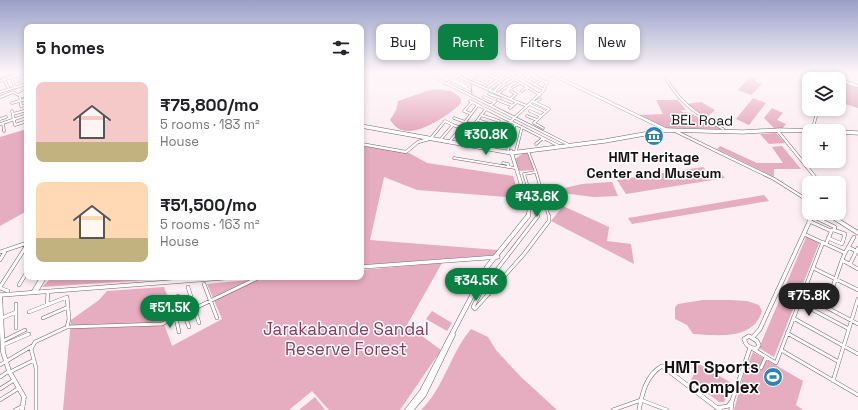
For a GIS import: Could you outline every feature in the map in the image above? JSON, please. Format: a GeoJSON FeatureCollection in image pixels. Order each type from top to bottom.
{"type":"FeatureCollection","features":[{"type":"Feature","properties":{"kind":"main road"},"geometry":{"type":"LineString","coordinates":[[364,128],[460,144],[512,151]]}},
{"type":"Feature","properties":{"kind":"main road","name":"BEL Road"},"geometry":{"type":"LineString","coordinates":[[512,151],[527,151],[605,141],[667,130],[743,132],[779,130],[802,131]]}},
{"type":"Feature","properties":{"kind":"main road"},"geometry":{"type":"LineString","coordinates":[[846,132],[858,133]]}},
{"type":"Feature","properties":{"kind":"main road","name":"BEL Road"},"geometry":{"type":"LineString","coordinates":[[512,151],[539,149]]}},
{"type":"Feature","properties":{"kind":"main road"},"geometry":{"type":"LineString","coordinates":[[497,257],[524,226],[529,215],[515,168],[512,151]]}},
{"type":"Feature","properties":{"kind":"main road"},"geometry":{"type":"LineString","coordinates":[[407,410],[419,397],[431,376],[487,267],[524,226],[531,215],[529,202],[512,151]]}},
{"type":"Feature","properties":{"kind":"main road"},"geometry":{"type":"LineString","coordinates":[[0,295],[2,318],[2,353],[24,397],[23,408]]}},
{"type":"Feature","properties":{"kind":"main road"},"geometry":{"type":"LineString","coordinates":[[411,410],[424,395],[431,376]]}},
{"type":"Feature","properties":{"kind":"street"},"geometry":{"type":"LineString","coordinates":[[1,97],[13,92]]}},
{"type":"Feature","properties":{"kind":"street"},"geometry":{"type":"LineString","coordinates":[[13,92],[18,95],[23,92]]}},
{"type":"Feature","properties":{"kind":"street"},"geometry":{"type":"LineString","coordinates":[[463,92],[569,145]]}},
{"type":"Feature","properties":{"kind":"street"},"geometry":{"type":"LineString","coordinates":[[494,92],[546,112]]}},
{"type":"Feature","properties":{"kind":"street"},"geometry":{"type":"LineString","coordinates":[[510,99],[516,94],[513,92]]}},
{"type":"Feature","properties":{"kind":"street"},"geometry":{"type":"LineString","coordinates":[[535,92],[540,95]]}},
{"type":"Feature","properties":{"kind":"street"},"geometry":{"type":"LineString","coordinates":[[510,122],[542,92]]}},
{"type":"Feature","properties":{"kind":"street"},"geometry":{"type":"LineString","coordinates":[[586,92],[667,130]]}},
{"type":"Feature","properties":{"kind":"street"},"geometry":{"type":"LineString","coordinates":[[674,92],[689,110],[723,129]]}},
{"type":"Feature","properties":{"kind":"street"},"geometry":{"type":"LineString","coordinates":[[20,95],[24,94]]}},
{"type":"Feature","properties":{"kind":"street"},"geometry":{"type":"LineString","coordinates":[[490,94],[511,107],[517,102]]}},
{"type":"Feature","properties":{"kind":"street"},"geometry":{"type":"LineString","coordinates":[[24,95],[20,97],[21,106],[24,106]]}},
{"type":"Feature","properties":{"kind":"street"},"geometry":{"type":"LineString","coordinates":[[491,105],[503,95]]}},
{"type":"Feature","properties":{"kind":"street"},"geometry":{"type":"LineString","coordinates":[[471,114],[464,111],[469,101],[473,97]]}},
{"type":"Feature","properties":{"kind":"street"},"geometry":{"type":"LineString","coordinates":[[484,97],[495,102]]}},
{"type":"Feature","properties":{"kind":"street"},"geometry":{"type":"LineString","coordinates":[[535,102],[540,99]]}},
{"type":"Feature","properties":{"kind":"street"},"geometry":{"type":"LineString","coordinates":[[12,104],[24,100]]}},
{"type":"Feature","properties":{"kind":"street"},"geometry":{"type":"LineString","coordinates":[[465,122],[480,100]]}},
{"type":"Feature","properties":{"kind":"street"},"geometry":{"type":"LineString","coordinates":[[470,101],[559,146]]}},
{"type":"Feature","properties":{"kind":"street"},"geometry":{"type":"LineString","coordinates":[[532,101],[549,108]]}},
{"type":"Feature","properties":{"kind":"street"},"geometry":{"type":"LineString","coordinates":[[542,105],[546,102]]}},
{"type":"Feature","properties":{"kind":"street"},"geometry":{"type":"LineString","coordinates":[[531,125],[552,106]]}},
{"type":"Feature","properties":{"kind":"street"},"geometry":{"type":"LineString","coordinates":[[460,144],[486,109]]}},
{"type":"Feature","properties":{"kind":"street"},"geometry":{"type":"LineString","coordinates":[[12,111],[15,125],[24,122]]}},
{"type":"Feature","properties":{"kind":"street"},"geometry":{"type":"LineString","coordinates":[[13,114],[24,111]]}},
{"type":"Feature","properties":{"kind":"street"},"geometry":{"type":"LineString","coordinates":[[530,111],[541,116]]}},
{"type":"Feature","properties":{"kind":"street"},"geometry":{"type":"LineString","coordinates":[[481,115],[499,121]]}},
{"type":"Feature","properties":{"kind":"street"},"geometry":{"type":"LineString","coordinates":[[0,119],[6,116]]}},
{"type":"Feature","properties":{"kind":"street"},"geometry":{"type":"LineString","coordinates":[[4,131],[1,123],[24,116]]}},
{"type":"Feature","properties":{"kind":"street"},"geometry":{"type":"LineString","coordinates":[[527,116],[536,120]]}},
{"type":"Feature","properties":{"kind":"street"},"geometry":{"type":"LineString","coordinates":[[454,118],[487,130]]}},
{"type":"Feature","properties":{"kind":"street"},"geometry":{"type":"LineString","coordinates":[[478,120],[495,126]]}},
{"type":"Feature","properties":{"kind":"street"},"geometry":{"type":"LineString","coordinates":[[364,145],[406,152],[418,142],[431,138],[445,121],[481,134],[471,145]]}},
{"type":"Feature","properties":{"kind":"street"},"geometry":{"type":"LineString","coordinates":[[534,123],[544,128]]}},
{"type":"Feature","properties":{"kind":"street"},"geometry":{"type":"LineString","coordinates":[[512,151],[511,138],[514,124]]}},
{"type":"Feature","properties":{"kind":"street"},"geometry":{"type":"LineString","coordinates":[[440,140],[453,125]]}},
{"type":"Feature","properties":{"kind":"street"},"geometry":{"type":"LineString","coordinates":[[512,151],[522,127]]}},
{"type":"Feature","properties":{"kind":"street"},"geometry":{"type":"LineString","coordinates":[[449,142],[461,128]]}},
{"type":"Feature","properties":{"kind":"street"},"geometry":{"type":"LineString","coordinates":[[493,129],[511,138]]}},
{"type":"Feature","properties":{"kind":"street"},"geometry":{"type":"LineString","coordinates":[[673,130],[774,179],[802,197]]}},
{"type":"Feature","properties":{"kind":"street"},"geometry":{"type":"LineString","coordinates":[[779,130],[802,159]]}},
{"type":"Feature","properties":{"kind":"street"},"geometry":{"type":"LineString","coordinates":[[779,130],[802,158]]}},
{"type":"Feature","properties":{"kind":"street"},"geometry":{"type":"LineString","coordinates":[[536,144],[542,138]]}},
{"type":"Feature","properties":{"kind":"street"},"geometry":{"type":"LineString","coordinates":[[527,151],[537,174],[551,216],[549,221],[524,254],[476,309],[473,308],[482,289],[538,215],[524,174],[537,174]]}},
{"type":"Feature","properties":{"kind":"street"},"geometry":{"type":"LineString","coordinates":[[454,158],[515,168]]}},
{"type":"Feature","properties":{"kind":"street"},"geometry":{"type":"LineString","coordinates":[[503,163],[508,164],[508,167]]}},
{"type":"Feature","properties":{"kind":"street"},"geometry":{"type":"LineString","coordinates":[[751,348],[757,348],[759,345],[758,341],[753,337],[747,337],[744,339],[746,345],[751,348],[766,357],[776,363],[813,268],[824,243],[835,227],[823,220]]}},
{"type":"Feature","properties":{"kind":"street"},"geometry":{"type":"LineString","coordinates":[[838,220],[858,233]]}},
{"type":"Feature","properties":{"kind":"street"},"geometry":{"type":"LineString","coordinates":[[753,337],[760,329],[809,221],[845,234],[842,244],[828,238]]}},
{"type":"Feature","properties":{"kind":"street"},"geometry":{"type":"LineString","coordinates":[[853,229],[858,229]]}},
{"type":"Feature","properties":{"kind":"street"},"geometry":{"type":"LineString","coordinates":[[803,234],[845,253]]}},
{"type":"Feature","properties":{"kind":"street"},"geometry":{"type":"LineString","coordinates":[[826,307],[842,260],[854,237]]}},
{"type":"Feature","properties":{"kind":"street"},"geometry":{"type":"LineString","coordinates":[[0,252],[24,245]]}},
{"type":"Feature","properties":{"kind":"street"},"geometry":{"type":"LineString","coordinates":[[848,247],[857,250],[850,264]]}},
{"type":"Feature","properties":{"kind":"street"},"geometry":{"type":"LineString","coordinates":[[8,290],[0,288],[24,249]]}},
{"type":"Feature","properties":{"kind":"street"},"geometry":{"type":"LineString","coordinates":[[0,260],[7,250]]}},
{"type":"Feature","properties":{"kind":"street"},"geometry":{"type":"LineString","coordinates":[[364,267],[497,257]]}},
{"type":"Feature","properties":{"kind":"street"},"geometry":{"type":"LineString","coordinates":[[842,260],[858,268]]}},
{"type":"Feature","properties":{"kind":"street"},"geometry":{"type":"LineString","coordinates":[[813,268],[858,290]]}},
{"type":"Feature","properties":{"kind":"street"},"geometry":{"type":"LineString","coordinates":[[19,285],[24,277]]}},
{"type":"Feature","properties":{"kind":"street"},"geometry":{"type":"LineString","coordinates":[[35,293],[42,280]]}},
{"type":"Feature","properties":{"kind":"street"},"geometry":{"type":"LineString","coordinates":[[0,295],[198,280]]}},
{"type":"Feature","properties":{"kind":"street"},"geometry":{"type":"LineString","coordinates":[[36,410],[34,360],[31,349],[35,342],[67,327],[154,325],[176,318],[254,280]]}},
{"type":"Feature","properties":{"kind":"street"},"geometry":{"type":"LineString","coordinates":[[204,284],[217,318]]}},
{"type":"Feature","properties":{"kind":"street"},"geometry":{"type":"LineString","coordinates":[[188,287],[200,323]]}},
{"type":"Feature","properties":{"kind":"street"},"geometry":{"type":"LineString","coordinates":[[482,289],[489,294]]}},
{"type":"Feature","properties":{"kind":"street"},"geometry":{"type":"LineString","coordinates":[[777,291],[849,329]]}},
{"type":"Feature","properties":{"kind":"street"},"geometry":{"type":"LineString","coordinates":[[47,305],[48,292]]}},
{"type":"Feature","properties":{"kind":"street"},"geometry":{"type":"LineString","coordinates":[[803,295],[858,324]]}},
{"type":"Feature","properties":{"kind":"street"},"geometry":{"type":"LineString","coordinates":[[178,296],[189,328]]}},
{"type":"Feature","properties":{"kind":"street"},"geometry":{"type":"LineString","coordinates":[[29,312],[67,297],[67,327]]}},
{"type":"Feature","properties":{"kind":"street"},"geometry":{"type":"LineString","coordinates":[[833,381],[858,299]]}},
{"type":"Feature","properties":{"kind":"street"},"geometry":{"type":"LineString","coordinates":[[16,304],[16,328]]}},
{"type":"Feature","properties":{"kind":"street"},"geometry":{"type":"LineString","coordinates":[[43,318],[68,307]]}},
{"type":"Feature","properties":{"kind":"street"},"geometry":{"type":"LineString","coordinates":[[2,318],[16,312]]}},
{"type":"Feature","properties":{"kind":"street"},"geometry":{"type":"LineString","coordinates":[[176,318],[179,332]]}},
{"type":"Feature","properties":{"kind":"street"},"geometry":{"type":"LineString","coordinates":[[793,318],[858,354]]}},
{"type":"Feature","properties":{"kind":"street"},"geometry":{"type":"LineString","coordinates":[[2,343],[25,330]]}},
{"type":"Feature","properties":{"kind":"street"},"geometry":{"type":"LineString","coordinates":[[787,333],[839,362]]}},
{"type":"Feature","properties":{"kind":"street"},"geometry":{"type":"LineString","coordinates":[[2,343],[29,334]]}},
{"type":"Feature","properties":{"kind":"street"},"geometry":{"type":"LineString","coordinates":[[0,365],[34,345]]}},
{"type":"Feature","properties":{"kind":"street"},"geometry":{"type":"LineString","coordinates":[[731,410],[732,401],[751,348]]}},
{"type":"Feature","properties":{"kind":"street"},"geometry":{"type":"LineString","coordinates":[[781,350],[858,395]]}},
{"type":"Feature","properties":{"kind":"street"},"geometry":{"type":"LineString","coordinates":[[761,368],[766,357]]}},
{"type":"Feature","properties":{"kind":"street"},"geometry":{"type":"LineString","coordinates":[[0,376],[34,360]]}},
{"type":"Feature","properties":{"kind":"street"},"geometry":{"type":"LineString","coordinates":[[640,410],[641,400],[652,372],[656,368],[662,366],[719,409],[728,406],[732,401]]}},
{"type":"Feature","properties":{"kind":"street"},"geometry":{"type":"LineString","coordinates":[[0,389],[14,379]]}},
{"type":"Feature","properties":{"kind":"street"},"geometry":{"type":"LineString","coordinates":[[0,400],[19,388]]}},
{"type":"Feature","properties":{"kind":"street"},"geometry":{"type":"LineString","coordinates":[[613,410],[621,409],[641,400],[667,410]]}},
{"type":"Feature","properties":{"kind":"street"},"geometry":{"type":"LineString","coordinates":[[15,410],[23,408]]}},
{"type":"Feature","properties":{"kind":"green space"},"geometry":{"type":"Polygon","coordinates":[[[424,92],[453,92],[461,99],[461,103],[450,113],[434,123],[417,130],[409,131],[400,129],[390,120],[396,110],[398,101],[424,92]]]}},
{"type":"Feature","properties":{"kind":"green space"},"geometry":{"type":"Polygon","coordinates":[[[744,92],[754,92],[751,95],[744,92]]]}},
{"type":"Feature","properties":{"kind":"green space"},"geometry":{"type":"Polygon","coordinates":[[[846,92],[858,92],[858,108],[846,104],[846,92]]]}},
{"type":"Feature","properties":{"kind":"green space"},"geometry":{"type":"Polygon","coordinates":[[[753,98],[766,103],[749,125],[736,119],[753,98]]]}},
{"type":"Feature","properties":{"kind":"green space"},"geometry":{"type":"Polygon","coordinates":[[[656,100],[678,100],[686,110],[681,110],[682,112],[690,113],[721,129],[666,128],[638,115],[663,114],[656,100]]]}},
{"type":"Feature","properties":{"kind":"green space"},"geometry":{"type":"Polygon","coordinates":[[[701,102],[715,110],[706,118],[691,110],[686,104],[701,102]]]}},
{"type":"Feature","properties":{"kind":"green space"},"geometry":{"type":"Polygon","coordinates":[[[772,108],[783,113],[777,120],[786,124],[782,129],[775,129],[764,118],[772,108]]]}},
{"type":"Feature","properties":{"kind":"green space"},"geometry":{"type":"Polygon","coordinates":[[[24,130],[24,213],[0,226],[0,137],[24,130]]]}},
{"type":"Feature","properties":{"kind":"green space"},"geometry":{"type":"Polygon","coordinates":[[[776,133],[785,143],[769,144],[760,134],[776,133]]]}},
{"type":"Feature","properties":{"kind":"green space"},"geometry":{"type":"Polygon","coordinates":[[[364,146],[409,153],[427,163],[513,176],[520,198],[417,190],[384,177],[370,240],[498,250],[494,255],[364,265],[364,146]]]}},
{"type":"Feature","properties":{"kind":"green space"},"geometry":{"type":"Polygon","coordinates":[[[720,146],[757,163],[783,163],[772,147],[782,146],[801,169],[774,169],[774,177],[717,149],[720,146]]]}},
{"type":"Feature","properties":{"kind":"green space"},"geometry":{"type":"Polygon","coordinates":[[[526,151],[535,170],[518,171],[515,159],[526,151]]]}},
{"type":"Feature","properties":{"kind":"green space"},"geometry":{"type":"Polygon","coordinates":[[[703,167],[707,172],[718,170],[725,178],[626,194],[617,180],[703,167]]]}},
{"type":"Feature","properties":{"kind":"green space"},"geometry":{"type":"Polygon","coordinates":[[[612,182],[618,196],[594,197],[562,193],[560,189],[582,184],[612,182]]]}},
{"type":"Feature","properties":{"kind":"green space"},"geometry":{"type":"Polygon","coordinates":[[[764,195],[769,201],[632,224],[628,218],[764,195]]]}},
{"type":"Feature","properties":{"kind":"green space"},"geometry":{"type":"Polygon","coordinates":[[[563,206],[609,227],[607,241],[631,244],[634,264],[551,221],[563,206]]]}},
{"type":"Feature","properties":{"kind":"green space"},"geometry":{"type":"Polygon","coordinates":[[[807,235],[820,241],[774,357],[759,348],[807,235]]]}},
{"type":"Feature","properties":{"kind":"green space","name":"Jarakabande Sandal Reserve Forest"},"geometry":{"type":"Polygon","coordinates":[[[442,263],[407,325],[441,350],[400,410],[329,410],[312,391],[289,410],[63,410],[71,320],[99,300],[107,291],[164,287],[175,315],[163,321],[172,346],[222,319],[207,284],[249,280],[364,280],[364,270],[442,263]]]}},
{"type":"Feature","properties":{"kind":"green space"},"geometry":{"type":"Polygon","coordinates":[[[49,280],[148,280],[42,287],[49,280]]]}},
{"type":"Feature","properties":{"kind":"green space"},"geometry":{"type":"Polygon","coordinates":[[[703,300],[747,301],[759,305],[762,311],[757,321],[743,332],[723,335],[693,334],[687,325],[675,319],[675,307],[678,304],[703,300]]]}},
{"type":"Feature","properties":{"kind":"green space"},"geometry":{"type":"Polygon","coordinates":[[[432,311],[452,323],[447,331],[426,319],[432,311]]]}},
{"type":"Feature","properties":{"kind":"green space"},"geometry":{"type":"Polygon","coordinates":[[[471,329],[488,337],[496,350],[520,376],[557,410],[421,410],[436,392],[458,349],[471,329]]]}},
{"type":"Feature","properties":{"kind":"green space"},"geometry":{"type":"Polygon","coordinates":[[[753,352],[803,381],[796,405],[803,410],[734,410],[744,373],[753,352]]]}},
{"type":"Feature","properties":{"kind":"green space"},"geometry":{"type":"Polygon","coordinates":[[[699,364],[733,384],[724,402],[719,402],[691,380],[699,364]]]}},
{"type":"Feature","properties":{"kind":"green space"},"geometry":{"type":"Polygon","coordinates":[[[315,397],[325,410],[299,410],[315,397]]]}},
{"type":"Feature","properties":{"kind":"place","name":"HMT Heritage Center and Museum"},"geometry":{"type":"Point","coordinates":[654,136]}},
{"type":"Feature","properties":{"kind":"place","name":"HMT Sports Complex"},"geometry":{"type":"Point","coordinates":[773,377]}}]}
